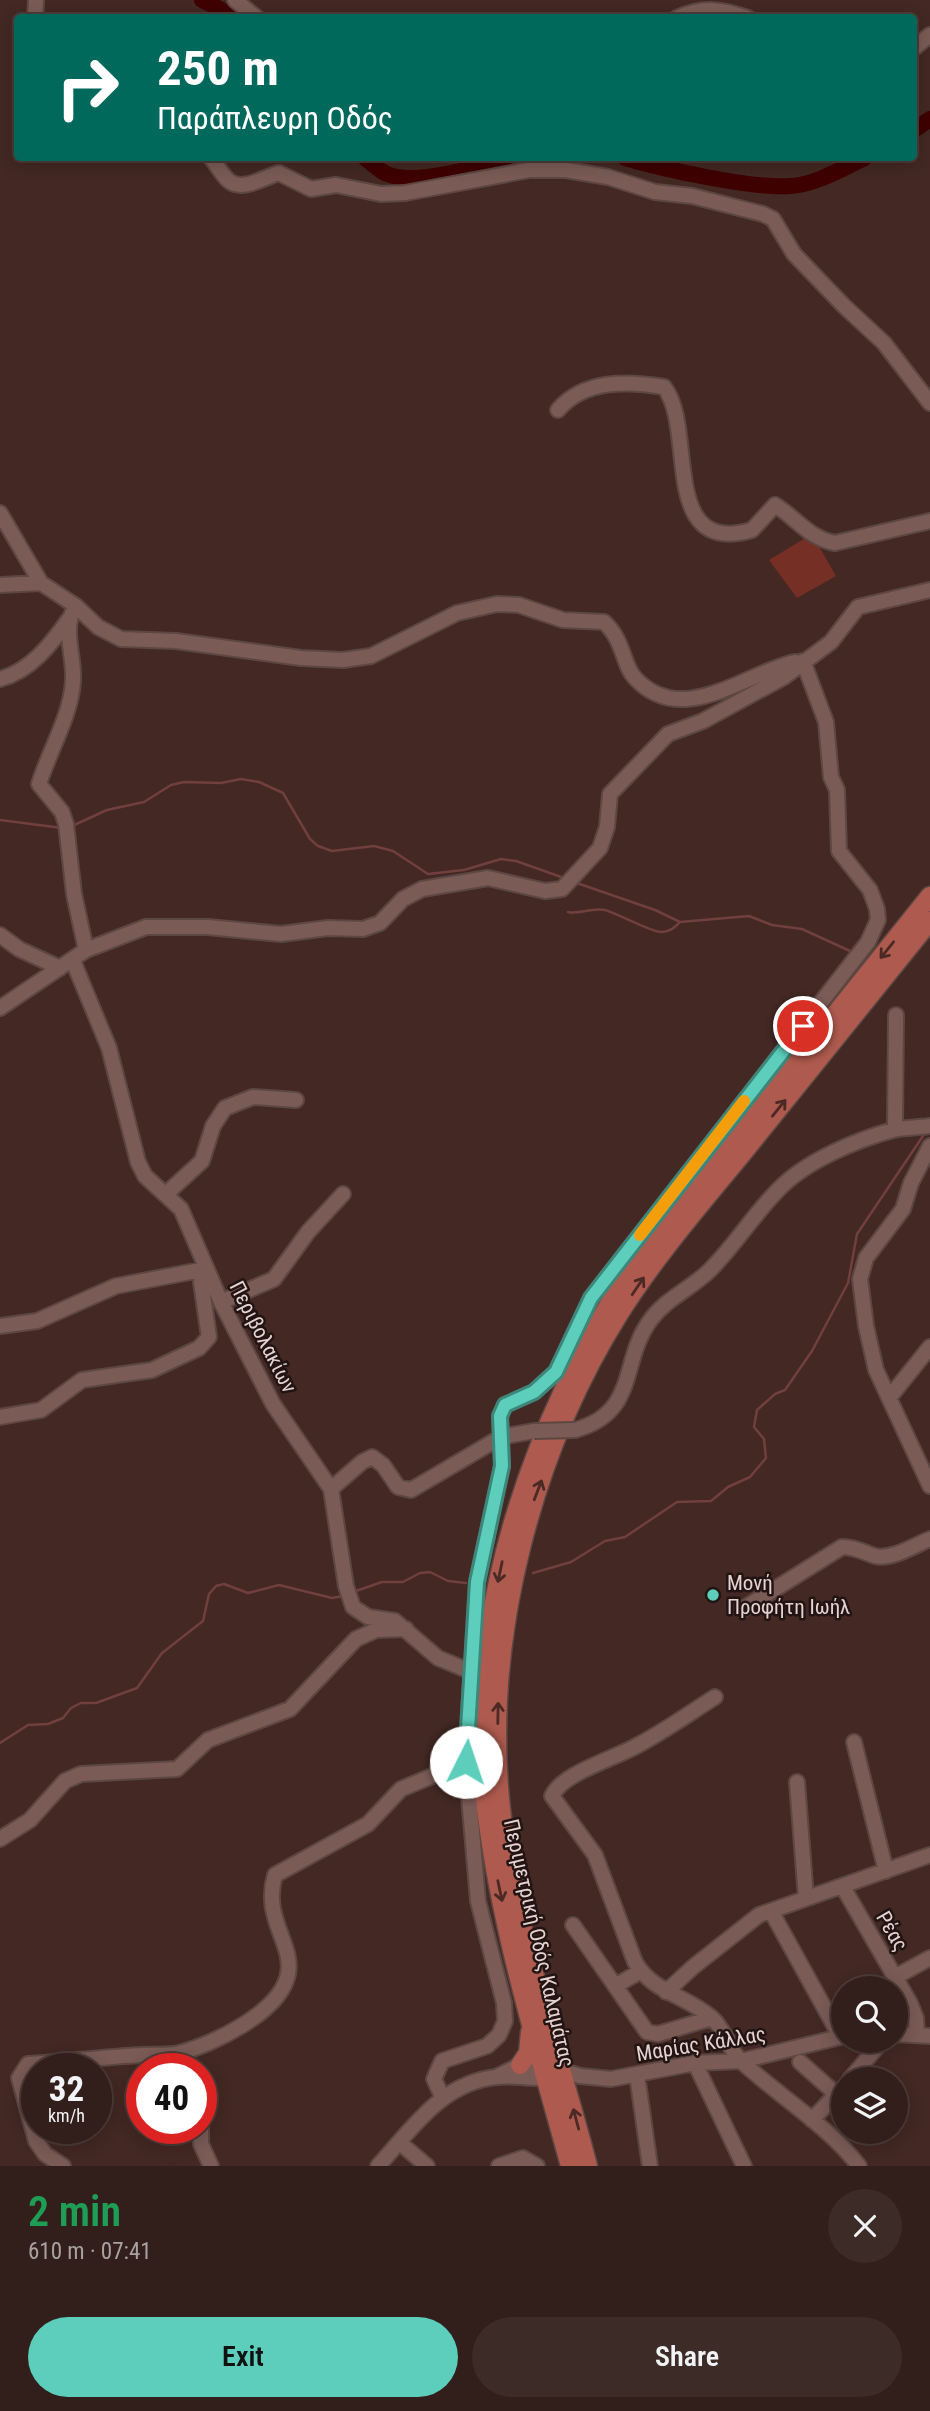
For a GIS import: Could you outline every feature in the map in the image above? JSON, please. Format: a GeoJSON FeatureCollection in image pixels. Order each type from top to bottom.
{"type":"FeatureCollection","features":[{"type":"Feature","properties":{"kind":"main road","name":"Περιμετρική Οδός Καλαμάτας"},"geometry":{"type":"LineString","coordinates":[[570,2166],[544,2072],[496,1873],[483,1760],[486,1659],[493,1604],[518,1501],[557,1403],[603,1312],[630,1270],[930,896]]}},
{"type":"Feature","properties":{"kind":"main road","name":"Περιμετρική Οδός Καλαμάτας"},"geometry":{"type":"LineString","coordinates":[[588,2166],[517,1900],[499,1786],[501,1660],[508,1608],[533,1504],[577,1396],[617,1318],[643,1278],[930,921]]}},
{"type":"Feature","properties":{"kind":"main road"},"geometry":{"type":"LineString","coordinates":[[520,2065],[530,2042],[527,2001]]}},
{"type":"Feature","properties":{"kind":"street"},"geometry":{"type":"LineString","coordinates":[[235,0],[252,14]]}},
{"type":"Feature","properties":{"kind":"street"},"geometry":{"type":"LineString","coordinates":[[683,14],[698,4],[735,14]]}},
{"type":"Feature","properties":{"kind":"street"},"geometry":{"type":"LineString","coordinates":[[213,161],[229,181],[236,185],[245,186],[279,173],[311,189],[336,185],[381,194],[405,193],[529,170],[566,170],[608,177],[655,192],[692,195],[762,214],[773,219],[794,254],[884,343],[930,403]]}},
{"type":"Feature","properties":{"kind":"street"},"geometry":{"type":"LineString","coordinates":[[558,410],[586,388],[643,383],[664,387],[676,411],[686,500],[705,525],[725,534],[752,530],[775,505],[794,523],[823,541],[835,543],[930,521]]}},
{"type":"Feature","properties":{"kind":"street"},"geometry":{"type":"LineString","coordinates":[[0,513],[41,583],[73,612],[121,639],[176,641],[301,658],[344,660],[371,656],[457,613],[498,604],[519,605],[563,620],[604,622],[621,644],[635,679],[649,690],[671,698],[721,693],[803,661]]}},
{"type":"Feature","properties":{"kind":"street"},"geometry":{"type":"LineString","coordinates":[[0,585],[41,583]]}},
{"type":"Feature","properties":{"kind":"street"},"geometry":{"type":"LineString","coordinates":[[0,1008],[86,950],[146,927],[208,927],[281,934],[372,927],[412,892],[478,879],[554,892],[571,880],[600,848],[607,827],[610,794],[668,734],[752,696],[784,677],[834,639],[858,607],[893,596],[930,590]]}},
{"type":"Feature","properties":{"kind":"street"},"geometry":{"type":"LineString","coordinates":[[0,679],[22,670],[46,649],[73,612]]}},
{"type":"Feature","properties":{"kind":"street"},"geometry":{"type":"LineString","coordinates":[[73,612],[71,691],[39,785],[62,812],[74,894],[86,950]]}},
{"type":"Feature","properties":{"kind":"street"},"geometry":{"type":"LineString","coordinates":[[442,2096],[434,2079],[439,2064],[446,2058],[487,2046],[499,2035],[505,2021],[504,2003],[478,1901],[466,1762],[477,1582],[502,1466],[500,1416],[505,1405],[534,1392],[556,1372],[591,1298],[875,930],[878,920],[875,900],[839,851],[837,790],[831,777],[827,722],[803,661]]}},
{"type":"Feature","properties":{"kind":"street"},"geometry":{"type":"LineString","coordinates":[[0,935],[19,948],[67,965]]}},
{"type":"Feature","properties":{"kind":"street","name":"Περιβολακίων"},"geometry":{"type":"LineString","coordinates":[[67,965],[109,1048],[133,1149],[145,1176],[181,1209],[221,1302],[273,1404],[331,1489],[346,1586],[352,1607],[368,1617],[395,1621],[438,1658],[472,1672]]}},
{"type":"Feature","properties":{"kind":"street"},"geometry":{"type":"LineString","coordinates":[[895,1129],[896,1015]]}},
{"type":"Feature","properties":{"kind":"street"},"geometry":{"type":"LineString","coordinates":[[166,1195],[202,1161],[212,1126],[225,1108],[253,1097],[296,1100]]}},
{"type":"Feature","properties":{"kind":"street"},"geometry":{"type":"LineString","coordinates":[[331,1489],[362,1462],[372,1457],[383,1465],[398,1488],[411,1490],[501,1437],[534,1431],[575,1430],[593,1425],[617,1404],[625,1391],[639,1340],[651,1319],[663,1305],[711,1269],[781,1187],[828,1157],[895,1129],[930,1126]]}},
{"type":"Feature","properties":{"kind":"street"},"geometry":{"type":"LineString","coordinates":[[930,1146],[911,1183],[903,1209],[862,1268],[866,1326],[876,1370],[930,1486]]}},
{"type":"Feature","properties":{"kind":"street"},"geometry":{"type":"LineString","coordinates":[[221,1302],[274,1279],[307,1232],[342,1194]]}},
{"type":"Feature","properties":{"kind":"street"},"geometry":{"type":"LineString","coordinates":[[0,1326],[37,1321],[116,1286],[206,1269]]}},
{"type":"Feature","properties":{"kind":"street"},"geometry":{"type":"LineString","coordinates":[[0,1416],[41,1410],[82,1380],[141,1373],[199,1348],[209,1337],[201,1282],[206,1269]]}},
{"type":"Feature","properties":{"kind":"street"},"geometry":{"type":"LineString","coordinates":[[889,1398],[930,1347]]}},
{"type":"Feature","properties":{"kind":"street"},"geometry":{"type":"LineString","coordinates":[[743,1609],[842,1547],[853,1547],[878,1557],[892,1555],[930,1539]]}},
{"type":"Feature","properties":{"kind":"street"},"geometry":{"type":"LineString","coordinates":[[0,1839],[30,1820],[65,1781],[81,1774],[103,1771],[177,1769],[208,1740],[290,1709],[356,1639],[376,1630],[406,1629]]}},
{"type":"Feature","properties":{"kind":"street"},"geometry":{"type":"LineString","coordinates":[[715,1697],[641,1744],[576,1774],[559,1786],[551,1796],[595,1855],[640,1971],[652,1984],[712,2018],[741,2061],[813,2120],[859,2166]]}},
{"type":"Feature","properties":{"kind":"street"},"geometry":{"type":"LineString","coordinates":[[855,1742],[886,1871]]}},
{"type":"Feature","properties":{"kind":"street"},"geometry":{"type":"LineString","coordinates":[[63,2166],[45,2154],[36,2141],[19,2078],[28,2064],[178,2053],[239,2030],[267,2007],[288,1974],[287,1960],[271,1911],[271,1888],[275,1875],[368,1824],[401,1789],[466,1762]]}},
{"type":"Feature","properties":{"kind":"street"},"geometry":{"type":"LineString","coordinates":[[797,1782],[806,1898]]}},
{"type":"Feature","properties":{"kind":"street"},"geometry":{"type":"LineString","coordinates":[[666,1992],[750,1921],[806,1898],[930,1855]]}},
{"type":"Feature","properties":{"kind":"street","name":"Ρέας"},"geometry":{"type":"LineString","coordinates":[[843,1887],[894,1976]]}},
{"type":"Feature","properties":{"kind":"street"},"geometry":{"type":"LineString","coordinates":[[771,1911],[831,2017]]}},
{"type":"Feature","properties":{"kind":"street"},"geometry":{"type":"LineString","coordinates":[[573,1925],[643,2028],[652,2034],[712,2018]]}},
{"type":"Feature","properties":{"kind":"street"},"geometry":{"type":"LineString","coordinates":[[897,1976],[930,1958]]}},
{"type":"Feature","properties":{"kind":"street"},"geometry":{"type":"LineString","coordinates":[[615,1986],[640,1971]]}},
{"type":"Feature","properties":{"kind":"street","name":"Ρέας"},"geometry":{"type":"LineString","coordinates":[[908,2000],[924,2036]]}},
{"type":"Feature","properties":{"kind":"street","name":"Μαρίας Κάλλας"},"geometry":{"type":"LineString","coordinates":[[544,2072],[563,2072],[597,2079],[637,2075],[695,2063],[741,2061],[831,2039]]}},
{"type":"Feature","properties":{"kind":"street"},"geometry":{"type":"LineString","coordinates":[[860,2067],[872,2053]]}},
{"type":"Feature","properties":{"kind":"street"},"geometry":{"type":"LineString","coordinates":[[800,2062],[831,2086]]}},
{"type":"Feature","properties":{"kind":"street"},"geometry":{"type":"LineString","coordinates":[[695,2063],[744,2166]]}},
{"type":"Feature","properties":{"kind":"street"},"geometry":{"type":"LineString","coordinates":[[498,2076],[520,2065],[544,2072]]}},
{"type":"Feature","properties":{"kind":"street"},"geometry":{"type":"LineString","coordinates":[[378,2166],[442,2096],[469,2084],[498,2076],[544,2072]]}},
{"type":"Feature","properties":{"kind":"street"},"geometry":{"type":"LineString","coordinates":[[637,2075],[650,2166]]}},
{"type":"Feature","properties":{"kind":"street"},"geometry":{"type":"LineString","coordinates":[[813,2120],[831,2103]]}},
{"type":"Feature","properties":{"kind":"street"},"geometry":{"type":"LineString","coordinates":[[400,2142],[426,2166]]}},
{"type":"Feature","properties":{"kind":"street"},"geometry":{"type":"LineString","coordinates":[[201,2144],[211,2166]]}},
{"type":"Feature","properties":{"kind":"street"},"geometry":{"type":"LineString","coordinates":[[499,2166],[523,2158],[537,2166]]}},
{"type":"Feature","properties":{"kind":"shaded area"},"geometry":{"type":"Polygon","coordinates":[[[812,534],[836,576],[797,598],[769,560],[812,534]]]}},
{"type":"Feature","properties":{"kind":"waterway"},"geometry":{"type":"LineString","coordinates":[[202,0],[229,14]]}},
{"type":"Feature","properties":{"kind":"waterway"},"geometry":{"type":"LineString","coordinates":[[917,128],[930,119]]}},
{"type":"Feature","properties":{"kind":"waterway"},"geometry":{"type":"LineString","coordinates":[[369,161],[387,174],[414,178],[447,174],[496,161]]}},
{"type":"Feature","properties":{"kind":"waterway"},"geometry":{"type":"LineString","coordinates":[[637,161],[708,177],[774,186],[809,183],[859,161]]}},
{"type":"Feature","properties":{"kind":"waterway"},"geometry":{"type":"LineString","coordinates":[[72,826],[107,810],[144,802],[171,785],[184,782],[221,783],[241,779],[259,782],[283,793],[310,839],[318,846],[332,851],[374,846],[393,851],[428,874],[464,870],[501,859],[516,861],[564,878]]}},
{"type":"Feature","properties":{"kind":"waterway"},"geometry":{"type":"LineString","coordinates":[[0,820],[62,828]]}},
{"type":"Feature","properties":{"kind":"waterway"},"geometry":{"type":"LineString","coordinates":[[574,882],[655,910],[680,922],[749,916],[772,925],[802,929],[850,951]]}},
{"type":"Feature","properties":{"kind":"waterway"},"geometry":{"type":"LineString","coordinates":[[568,912],[605,910],[657,932],[670,930],[680,922]]}},
{"type":"Feature","properties":{"kind":"waterway"},"geometry":{"type":"LineString","coordinates":[[533,1573],[571,1562],[605,1541],[625,1537],[677,1502],[711,1501],[728,1487],[750,1477],[766,1458],[764,1439],[754,1427],[757,1410],[775,1394],[785,1390],[812,1351],[848,1283],[857,1234],[925,1133]]}},
{"type":"Feature","properties":{"kind":"waterway"},"geometry":{"type":"LineString","coordinates":[[353,1592],[382,1582],[403,1582],[420,1573],[430,1572],[448,1581],[466,1583]]}},
{"type":"Feature","properties":{"kind":"waterway"},"geometry":{"type":"LineString","coordinates":[[0,1743],[28,1725],[48,1724],[63,1718],[71,1708],[81,1703],[96,1703],[137,1688],[162,1653],[203,1621],[209,1594],[216,1586],[224,1584],[248,1593],[279,1585],[332,1598],[343,1596]]}},
{"type":"Feature","properties":{"kind":"slow traffic"},"geometry":{"type":"LineString","coordinates":[[640,1235],[744,1101]]}},
{"type":"Feature","properties":{"kind":"place","name":"Μονή Προφήτη Ιωήλ"},"geometry":{"type":"Point","coordinates":[713,1595]}},
{"type":"Feature","properties":{"kind":"route"},"geometry":{"type":"LineString","coordinates":[[466,1762],[477,1582],[502,1466],[500,1416],[505,1405],[534,1392],[556,1372],[591,1298],[803,1026]]}}]}
